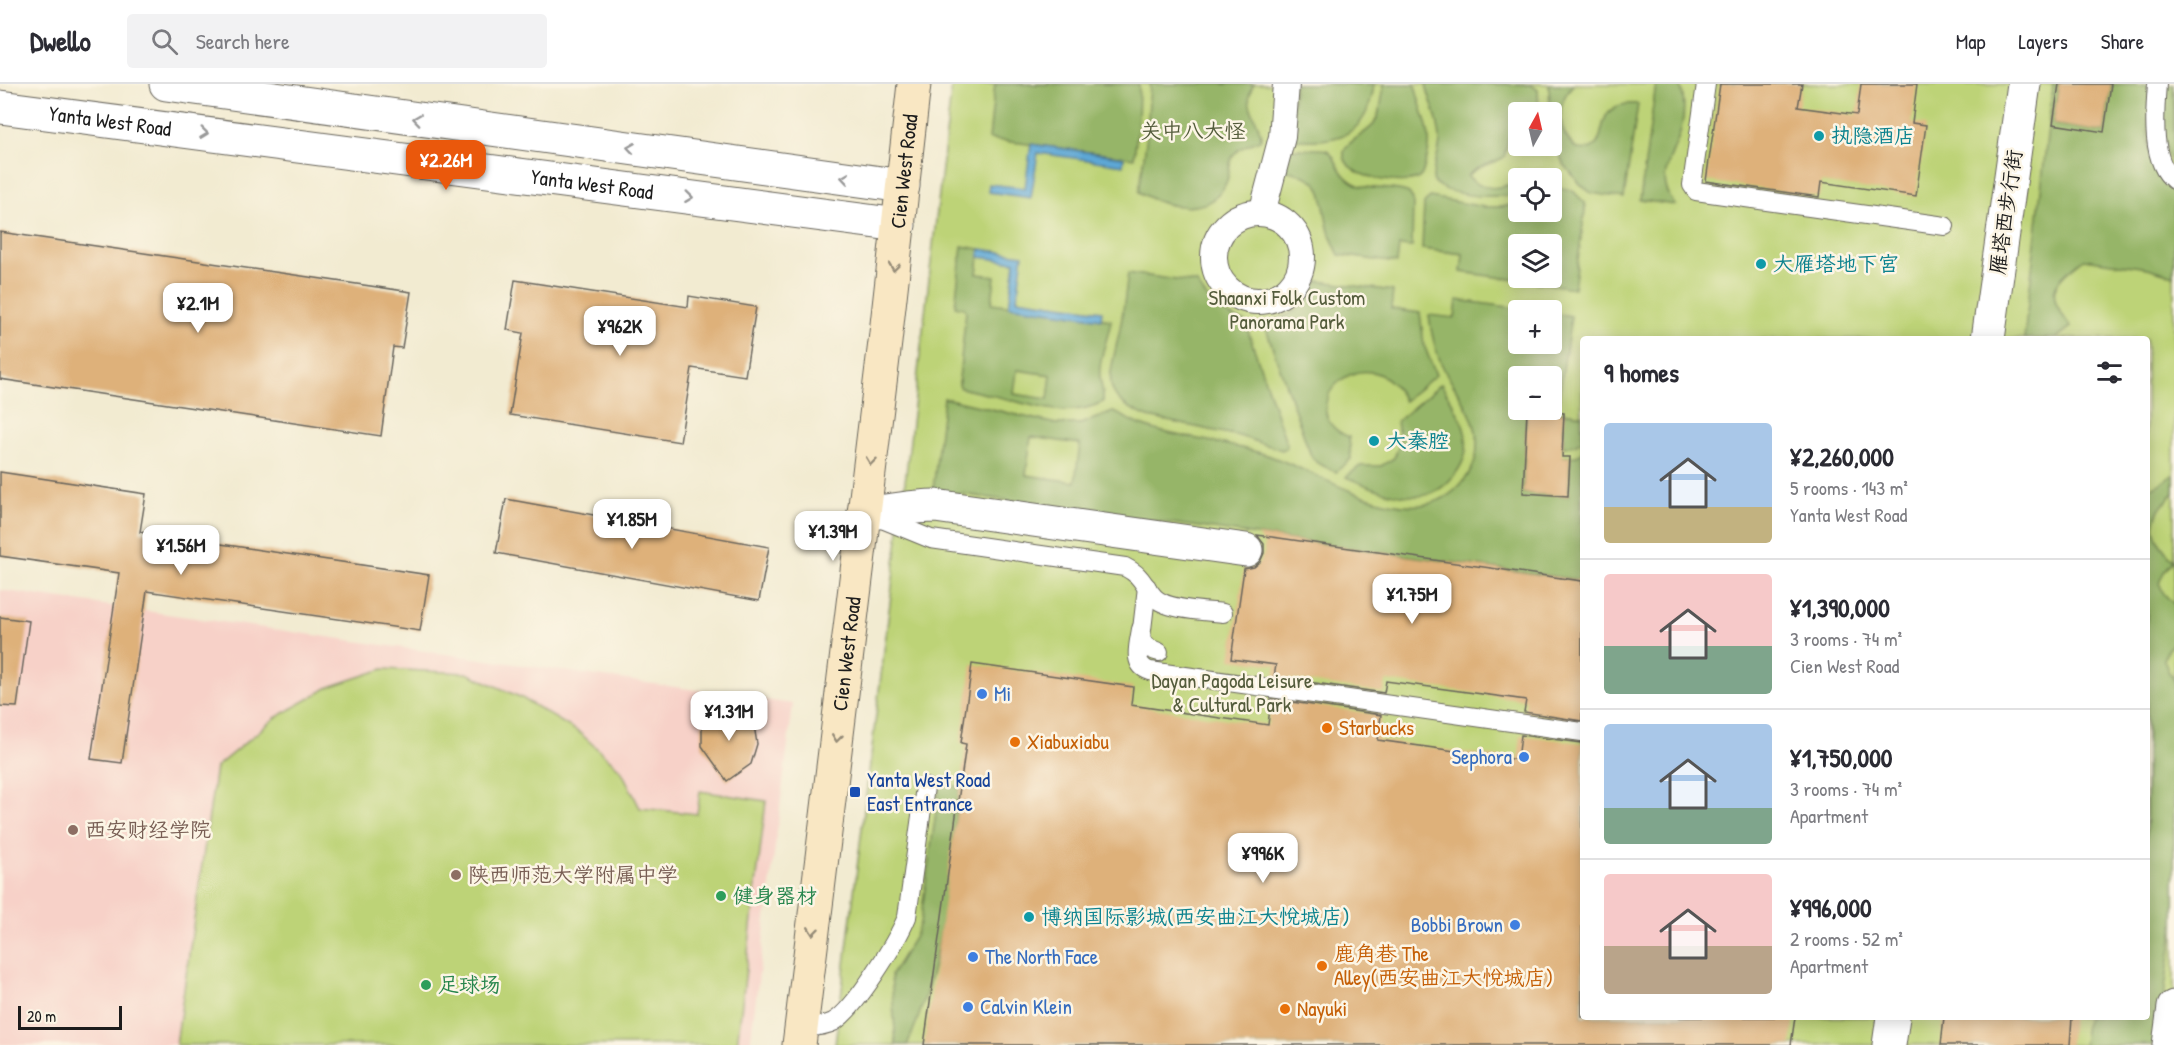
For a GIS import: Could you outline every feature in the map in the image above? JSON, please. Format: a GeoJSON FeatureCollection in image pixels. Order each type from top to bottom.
{"type":"FeatureCollection","features":[{"type":"Feature","properties":{"kind":"main road","name":"Cien West Road"},"geometry":{"type":"LineString","coordinates":[[800,1036],[899,225],[914,84]]}},
{"type":"Feature","properties":{"kind":"street","name":"Yanta West Road"},"geometry":{"type":"LineString","coordinates":[[166,84],[903,186]]}},
{"type":"Feature","properties":{"kind":"street"},"geometry":{"type":"LineString","coordinates":[[1262,213],[1282,137],[1286,84]]}},
{"type":"Feature","properties":{"kind":"street","name":"雁塔西步行街"},"geometry":{"type":"LineString","coordinates":[[1988,336],[2024,84]]}},
{"type":"Feature","properties":{"kind":"street","name":"Yanta West Road"},"geometry":{"type":"LineString","coordinates":[[0,106],[899,225]]}},
{"type":"Feature","properties":{"kind":"street"},"geometry":{"type":"LineString","coordinates":[[864,513],[935,506],[1246,550]]}},
{"type":"Feature","properties":{"kind":"street"},"geometry":{"type":"LineString","coordinates":[[2169,1045],[2174,1006]]}},
{"type":"Feature","properties":{"kind":"street"},"geometry":{"type":"LineString","coordinates":[[1889,1045],[1893,1020]]}},
{"type":"Feature","properties":{"kind":"lane"},"geometry":{"type":"LineString","coordinates":[[1706,84],[1692,185],[1696,191],[1944,226]]}},
{"type":"Feature","properties":{"kind":"lane"},"geometry":{"type":"LineString","coordinates":[[2157,84],[2155,106],[2160,164],[2174,180]]}},
{"type":"Feature","properties":{"kind":"lane"},"geometry":{"type":"LineString","coordinates":[[864,513],[931,539],[1125,567],[1138,574],[1155,599],[1168,606],[1223,613]]}},
{"type":"Feature","properties":{"kind":"lane"},"geometry":{"type":"LineString","coordinates":[[1147,586],[1138,660],[1140,665],[1150,671],[1580,732]]}},
{"type":"Feature","properties":{"kind":"lane"},"geometry":{"type":"LineString","coordinates":[[1141,629],[1144,644],[1159,652]]}},
{"type":"Feature","properties":{"kind":"lane"},"geometry":{"type":"LineString","coordinates":[[800,1036],[832,1022],[845,1012],[856,1000],[902,930],[907,917],[925,787]]}},
{"type":"Feature","properties":{"kind":"shaded area","name":"陕西师范大学附属中学"},"geometry":{"type":"Polygon","coordinates":[[[0,590],[793,704],[750,1045],[0,1045],[0,590]]]}},
{"type":"Feature","properties":{"kind":"green space","name":"Dayan Pagoda Leisure & Cultural Park"},"geometry":{"type":"Polygon","coordinates":[[[952,84],[2174,84],[2174,1045],[835,1045],[952,84]]]}},
{"type":"Feature","properties":{"kind":"green space"},"geometry":{"type":"Polygon","coordinates":[[[995,84],[1139,84],[1134,158],[989,139],[995,84]]]}},
{"type":"Feature","properties":{"kind":"green space","name":"关中八大怪"},"geometry":{"type":"Polygon","coordinates":[[[1150,84],[1254,84],[1249,99],[1261,139],[1233,155],[1226,183],[1219,194],[1209,201],[1186,207],[1161,202],[1139,192],[1147,135],[1150,84]]]}},
{"type":"Feature","properties":{"kind":"green space"},"geometry":{"type":"Polygon","coordinates":[[[1294,84],[1374,84],[1371,101],[1357,126],[1336,138],[1308,140],[1291,139],[1294,84]]]}},
{"type":"Feature","properties":{"kind":"green space"},"geometry":{"type":"Polygon","coordinates":[[[1384,84],[1415,84],[1429,143],[1423,173],[1414,180],[1378,179],[1353,169],[1346,161],[1345,148],[1374,124],[1381,104],[1384,84]]]}},
{"type":"Feature","properties":{"kind":"green space"},"geometry":{"type":"Polygon","coordinates":[[[1426,84],[1519,84],[1531,85],[1538,90],[1539,102],[1508,102],[1508,141],[1504,157],[1475,170],[1468,176],[1485,187],[1508,185],[1508,195],[1463,194],[1452,192],[1434,183],[1433,173],[1440,145],[1437,119],[1426,84]]]}},
{"type":"Feature","properties":{"kind":"green space"},"geometry":{"type":"Polygon","coordinates":[[[1549,84],[1574,84],[1562,106],[1562,102],[1550,102],[1549,84]]]}},
{"type":"Feature","properties":{"kind":"green space"},"geometry":{"type":"Polygon","coordinates":[[[1656,84],[1680,84],[1683,98],[1682,126],[1668,164],[1665,180],[1669,196],[1675,205],[1640,200],[1656,84]]]}},
{"type":"Feature","properties":{"kind":"green space"},"geometry":{"type":"Polygon","coordinates":[[[2053,84],[2059,84],[2053,124],[2104,132],[2111,84],[2149,84],[2148,136],[2154,170],[2161,180],[2174,191],[2174,276],[2148,268],[2084,259],[2064,275],[2055,289],[2057,305],[2071,327],[2059,336],[2024,336],[2053,84]]]}},
{"type":"Feature","properties":{"kind":"green space"},"geometry":{"type":"Polygon","coordinates":[[[2165,84],[2174,84],[2174,169],[2169,160],[2164,139],[2165,84]]]}},
{"type":"Feature","properties":{"kind":"green space"},"geometry":{"type":"Polygon","coordinates":[[[1638,104],[1624,198],[1591,193],[1579,183],[1560,156],[1562,156],[1562,126],[1565,135],[1577,149],[1590,149],[1597,144],[1605,118],[1610,110],[1621,105],[1638,104]]]}},
{"type":"Feature","properties":{"kind":"green space"},"geometry":{"type":"Polygon","coordinates":[[[1289,149],[1327,150],[1345,176],[1358,185],[1409,193],[1413,199],[1412,247],[1399,246],[1397,263],[1339,255],[1329,231],[1319,187],[1307,177],[1284,170],[1289,149]]]}},
{"type":"Feature","properties":{"kind":"green space"},"geometry":{"type":"Polygon","coordinates":[[[1562,188],[1572,190],[1585,203],[1574,288],[1562,286],[1562,234],[1508,234],[1508,279],[1461,272],[1463,254],[1422,249],[1424,204],[1430,197],[1484,207],[1508,206],[1508,222],[1562,222],[1562,188]]]}},
{"type":"Feature","properties":{"kind":"green space"},"geometry":{"type":"Polygon","coordinates":[[[962,246],[980,249],[977,274],[995,276],[992,303],[1111,320],[1100,368],[1103,402],[1079,410],[1055,410],[961,388],[959,379],[966,311],[964,308],[955,306],[962,246]],[[1017,370],[1014,394],[1048,399],[1051,375],[1017,370]]]}},
{"type":"Feature","properties":{"kind":"green space"},"geometry":{"type":"Polygon","coordinates":[[[1128,273],[1197,283],[1206,297],[1217,307],[1245,322],[1287,445],[1286,448],[1282,450],[1239,436],[1148,417],[1121,402],[1111,386],[1111,376],[1128,273]]]}},
{"type":"Feature","properties":{"kind":"green space"},"geometry":{"type":"Polygon","coordinates":[[[1319,281],[1393,291],[1391,309],[1420,313],[1424,345],[1436,375],[1404,401],[1389,380],[1372,372],[1354,373],[1339,382],[1329,394],[1326,410],[1332,425],[1349,437],[1351,459],[1336,472],[1317,463],[1311,456],[1264,323],[1283,317],[1297,309],[1309,298],[1319,281]]]}},
{"type":"Feature","properties":{"kind":"green space"},"geometry":{"type":"Polygon","coordinates":[[[1457,300],[1508,307],[1508,354],[1562,354],[1562,315],[1571,316],[1562,377],[1562,366],[1508,366],[1508,420],[1527,420],[1523,493],[1568,496],[1570,458],[1562,457],[1577,456],[1580,454],[1579,580],[933,490],[944,398],[1056,424],[1080,424],[1113,412],[1156,430],[1270,456],[1341,487],[1393,504],[1417,505],[1440,500],[1459,486],[1466,477],[1474,462],[1477,445],[1469,413],[1441,363],[1433,339],[1429,315],[1455,318],[1457,300]],[[1031,437],[1026,475],[1075,482],[1080,444],[1031,437]]]}},
{"type":"Feature","properties":{"kind":"green space"},"geometry":{"type":"Polygon","coordinates":[[[1441,384],[1461,420],[1466,444],[1465,456],[1460,468],[1446,484],[1428,494],[1404,496],[1378,490],[1346,477],[1360,466],[1381,466],[1394,458],[1400,443],[1397,421],[1441,384]]]}},
{"type":"Feature","properties":{"kind":"green space"},"geometry":{"type":"Polygon","coordinates":[[[1562,412],[1580,415],[1580,441],[1575,445],[1563,447],[1564,413],[1562,412]]]}},
{"type":"Feature","properties":{"kind":"green space"},"geometry":{"type":"Polygon","coordinates":[[[2174,474],[2174,493],[2159,511],[2154,527],[2159,543],[2174,560],[2164,572],[2159,583],[2164,594],[2174,604],[2174,643],[2167,650],[2164,660],[2168,671],[2174,678],[2174,925],[2157,1045],[2083,1045],[2087,1020],[2150,1020],[2150,489],[2174,474]]]}},
{"type":"Feature","properties":{"kind":"green space","name":"陕西师范大学附属中学"},"geometry":{"type":"Polygon","coordinates":[[[383,669],[467,673],[522,698],[580,733],[621,770],[640,808],[697,814],[700,791],[766,801],[737,1045],[176,1045],[216,767],[275,718],[329,687],[383,669]]]}},
{"type":"Feature","properties":{"kind":"green space"},"geometry":{"type":"Polygon","coordinates":[[[940,784],[960,787],[943,918],[929,983],[919,1014],[907,1045],[896,1045],[891,975],[914,938],[920,923],[940,784]]]}},
{"type":"Feature","properties":{"kind":"water"},"geometry":{"type":"Polygon","coordinates":[[[1031,144],[1124,157],[1123,165],[1038,153],[1031,198],[988,192],[989,184],[1025,188],[1031,144]]]}},
{"type":"Feature","properties":{"kind":"water"},"geometry":{"type":"Polygon","coordinates":[[[980,249],[1023,255],[1017,299],[1102,311],[1101,319],[1009,306],[1015,262],[979,257],[980,249]]]}},
{"type":"Feature","properties":{"kind":"building","name":"执隐酒店"},"geometry":{"type":"Polygon","coordinates":[[[1720,84],[1802,84],[1798,107],[1857,115],[1861,84],[1917,84],[1912,123],[1926,125],[1916,196],[1821,182],[1819,197],[1706,181],[1720,84]]]}},
{"type":"Feature","properties":{"kind":"building"},"geometry":{"type":"Polygon","coordinates":[[[2059,84],[2111,84],[2104,132],[2053,124],[2059,84]]]}},
{"type":"Feature","properties":{"kind":"building"},"geometry":{"type":"Polygon","coordinates":[[[0,232],[411,292],[402,348],[393,347],[381,436],[0,379],[0,232]]]}},
{"type":"Feature","properties":{"kind":"building"},"geometry":{"type":"Polygon","coordinates":[[[515,280],[688,307],[689,296],[756,307],[745,376],[692,368],[680,442],[510,415],[523,333],[507,330],[515,280]]]}},
{"type":"Feature","properties":{"kind":"building"},"geometry":{"type":"Polygon","coordinates":[[[1562,413],[1564,413],[1562,457],[1570,457],[1568,496],[1523,493],[1527,420],[1562,420],[1562,413]]]}},
{"type":"Feature","properties":{"kind":"building"},"geometry":{"type":"Polygon","coordinates":[[[0,472],[146,494],[140,532],[429,575],[420,631],[147,591],[122,763],[91,759],[119,573],[0,556],[0,472]]]}},
{"type":"Feature","properties":{"kind":"building"},"geometry":{"type":"Polygon","coordinates":[[[506,499],[769,547],[759,601],[496,553],[506,499]]]}},
{"type":"Feature","properties":{"kind":"building"},"geometry":{"type":"Polygon","coordinates":[[[1257,535],[1580,581],[1580,721],[1524,712],[1526,700],[1386,681],[1384,693],[1274,677],[1276,665],[1231,659],[1244,569],[1254,567],[1260,562],[1264,553],[1264,544],[1257,535]]]}},
{"type":"Feature","properties":{"kind":"building"},"geometry":{"type":"Polygon","coordinates":[[[0,617],[29,621],[17,707],[0,706],[0,617]]]}},
{"type":"Feature","properties":{"kind":"building"},"geometry":{"type":"Polygon","coordinates":[[[972,664],[1133,687],[1131,705],[1268,725],[1271,699],[1381,715],[1378,740],[1518,760],[1521,735],[1580,743],[1580,1020],[1795,1020],[1791,1045],[924,1045],[966,744],[961,743],[972,664]]]}},
{"type":"Feature","properties":{"kind":"building"},"geometry":{"type":"Polygon","coordinates":[[[719,709],[742,713],[754,725],[757,744],[751,764],[727,781],[702,746],[702,725],[719,709]]]}},
{"type":"Feature","properties":{"kind":"building"},"geometry":{"type":"Polygon","coordinates":[[[1944,1020],[2072,1020],[2070,1045],[1941,1045],[1944,1020]]]}},
{"type":"Feature","properties":{"kind":"place","name":"执隐酒店"},"geometry":{"type":"Point","coordinates":[1819,136]}},
{"type":"Feature","properties":{"kind":"place","name":"大雁塔地下宫"},"geometry":{"type":"Point","coordinates":[1761,264]}},
{"type":"Feature","properties":{"kind":"place","name":"大秦腔"},"geometry":{"type":"Point","coordinates":[1374,441]}},
{"type":"Feature","properties":{"kind":"place","name":"Mi"},"geometry":{"type":"Point","coordinates":[982,694]}},
{"type":"Feature","properties":{"kind":"place","name":"Starbucks"},"geometry":{"type":"Point","coordinates":[1327,728]}},
{"type":"Feature","properties":{"kind":"place","name":"Xiabuxiabu"},"geometry":{"type":"Point","coordinates":[1015,742]}},
{"type":"Feature","properties":{"kind":"place","name":"Sephora"},"geometry":{"type":"Point","coordinates":[1524,757]}},
{"type":"Feature","properties":{"kind":"place","name":"Yanta West Road East Entrance"},"geometry":{"type":"Point","coordinates":[855,792]}},
{"type":"Feature","properties":{"kind":"place","name":"西安财经学院"},"geometry":{"type":"Point","coordinates":[73,830]}},
{"type":"Feature","properties":{"kind":"place","name":"陕西师范大学附属中学"},"geometry":{"type":"Point","coordinates":[456,875]}},
{"type":"Feature","properties":{"kind":"place","name":"健身器材"},"geometry":{"type":"Point","coordinates":[721,896]}},
{"type":"Feature","properties":{"kind":"place","name":"博纳国际影城(西安曲江大悦城店)"},"geometry":{"type":"Point","coordinates":[1029,917]}},
{"type":"Feature","properties":{"kind":"place","name":"Bobbi Brown"},"geometry":{"type":"Point","coordinates":[1515,925]}},
{"type":"Feature","properties":{"kind":"place","name":"The North Face"},"geometry":{"type":"Point","coordinates":[973,957]}},
{"type":"Feature","properties":{"kind":"place","name":"鹿角巷 The Alley(西安曲江大悦城店)"},"geometry":{"type":"Point","coordinates":[1322,966]}},
{"type":"Feature","properties":{"kind":"place","name":"足球场"},"geometry":{"type":"Point","coordinates":[426,985]}},
{"type":"Feature","properties":{"kind":"place","name":"Calvin Klein"},"geometry":{"type":"Point","coordinates":[968,1007]}},
{"type":"Feature","properties":{"kind":"place","name":"Nayuki"},"geometry":{"type":"Point","coordinates":[1285,1009]}},
{"type":"Feature","properties":{"kind":"park label","name":"Shaanxi Folk Custom Panorama Park"},"geometry":{"type":"Point","coordinates":[1287,310]}}]}
